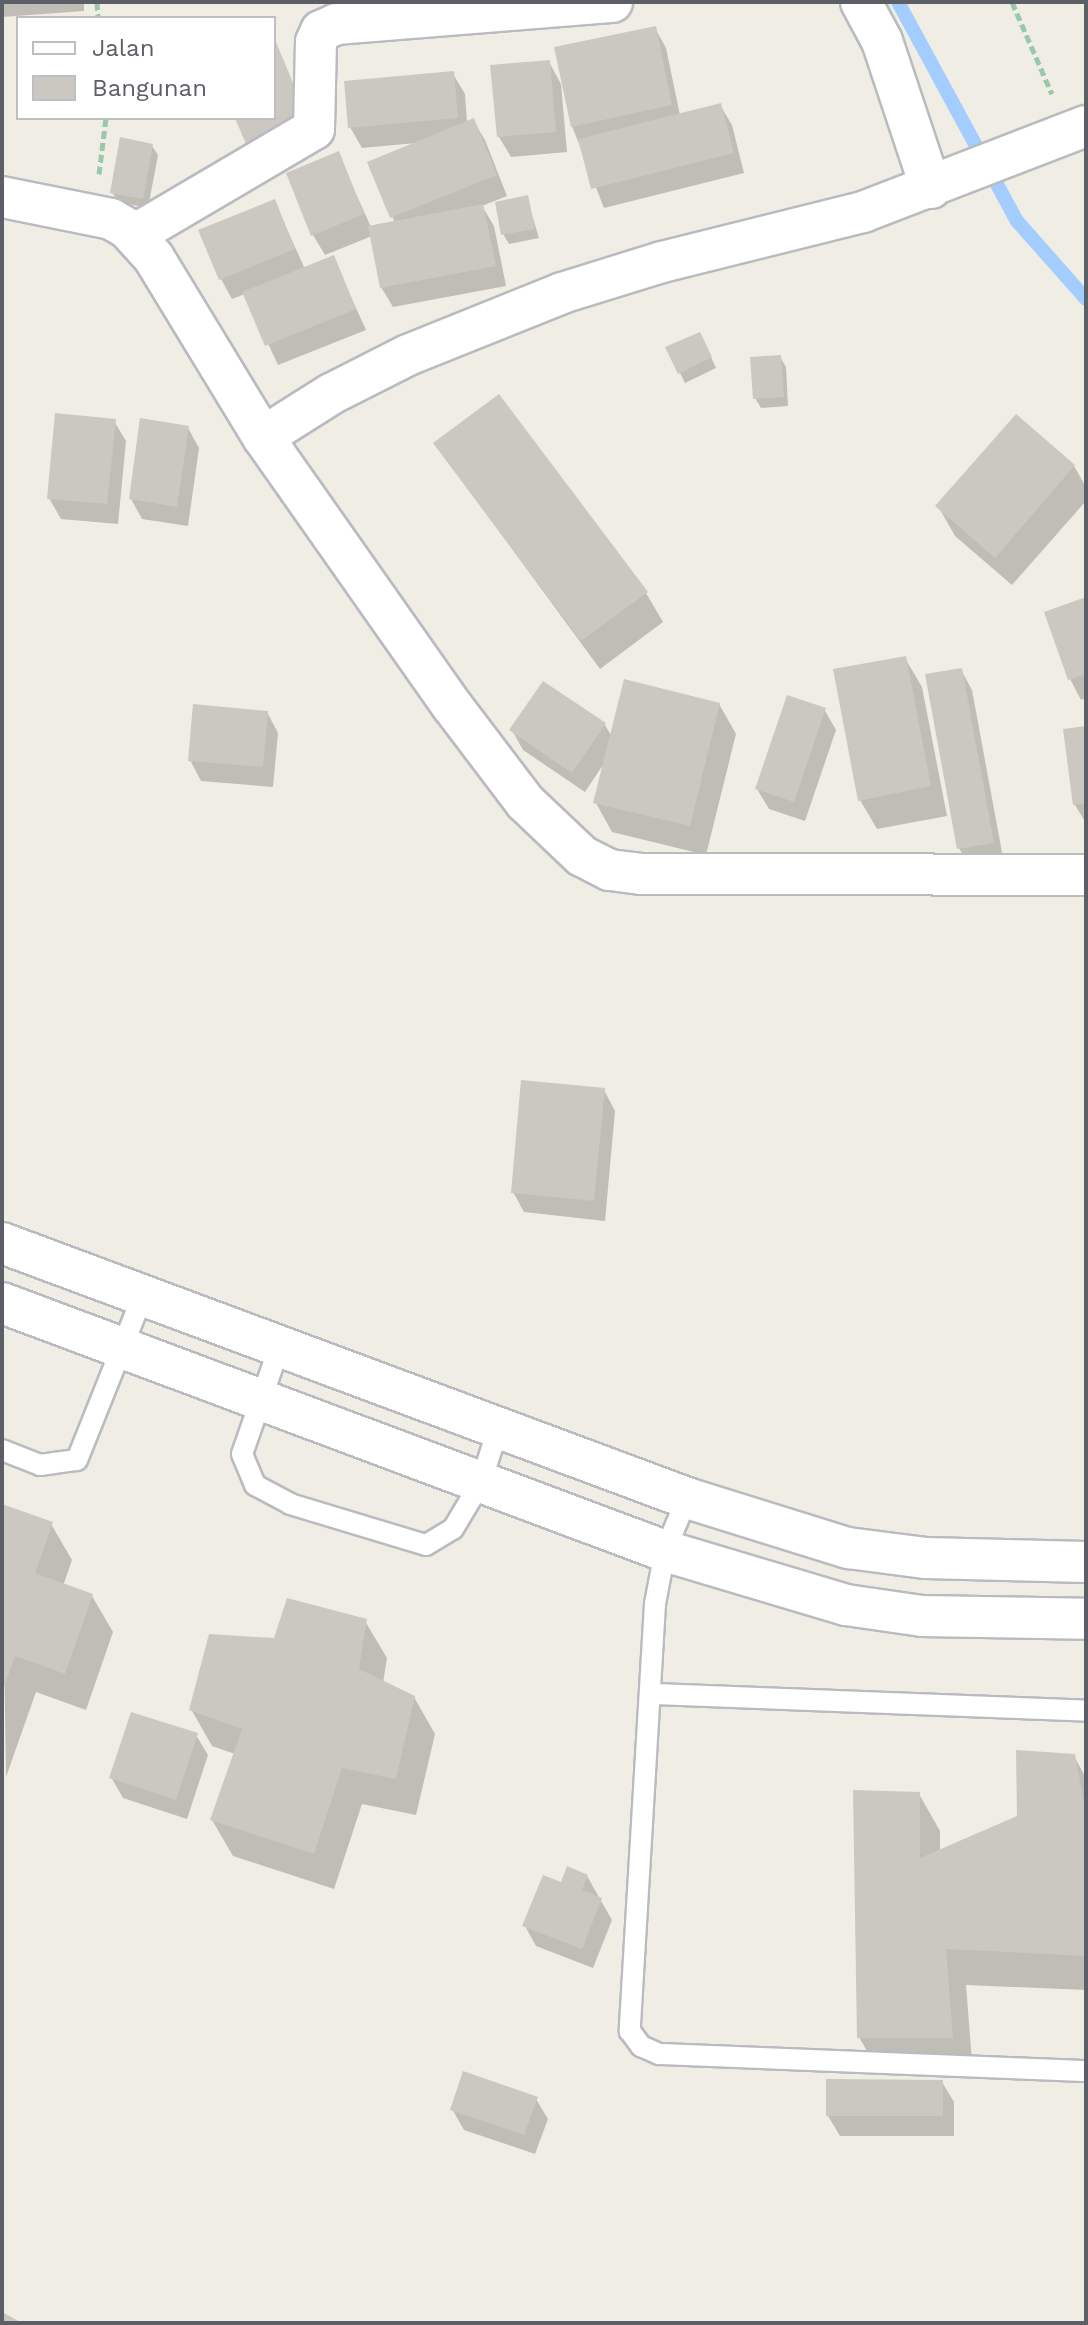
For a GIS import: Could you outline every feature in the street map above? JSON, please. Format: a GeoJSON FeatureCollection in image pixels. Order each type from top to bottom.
{"type":"FeatureCollection","features":[{"type":"Feature","properties":{"kind":"street"},"geometry":{"type":"LineString","coordinates":[[134,235],[314,129],[316,42],[321,31],[337,24],[612,2]]}},
{"type":"Feature","properties":{"kind":"street"},"geometry":{"type":"LineString","coordinates":[[861,2],[882,41],[944,183]]}},
{"type":"Feature","properties":{"kind":"street"},"geometry":{"type":"LineString","coordinates":[[263,437],[331,394],[408,355],[562,293],[662,262],[863,212],[1077,129]]}},
{"type":"Feature","properties":{"kind":"street"},"geometry":{"type":"LineString","coordinates":[[2,197],[94,214],[134,235],[154,258],[263,437],[525,802],[582,856],[610,870],[641,874],[1086,875]]}},
{"type":"Feature","properties":{"kind":"street"},"geometry":{"type":"LineString","coordinates":[[2,1243],[687,1498],[848,1548],[926,1558],[1086,1562]]}},
{"type":"Feature","properties":{"kind":"street"},"geometry":{"type":"LineString","coordinates":[[2,1303],[120,1351],[260,1398],[665,1551],[846,1605],[922,1616],[1086,1619]]}},
{"type":"Feature","properties":{"kind":"lane"},"geometry":{"type":"LineString","coordinates":[[2,1450],[40,1465],[77,1460],[143,1295]]}},
{"type":"Feature","properties":{"kind":"lane"},"geometry":{"type":"LineString","coordinates":[[280,1345],[242,1454],[246,1470],[255,1485],[290,1504],[426,1545],[453,1529],[481,1482],[499,1426]]}},
{"type":"Feature","properties":{"kind":"lane"},"geometry":{"type":"LineString","coordinates":[[687,1498],[665,1551],[655,1604],[630,2031],[641,2046],[659,2054],[1086,2071]]}},
{"type":"Feature","properties":{"kind":"lane"},"geometry":{"type":"LineString","coordinates":[[652,1694],[1086,1711]]}},
{"type":"Feature","properties":{"kind":"path"},"geometry":{"type":"LineString","coordinates":[[1012,2],[1077,129]]}},
{"type":"Feature","properties":{"kind":"path"},"geometry":{"type":"LineString","coordinates":[[94,214],[106,120]]}},
{"type":"Feature","properties":{"kind":"building"},"geometry":{"type":"Polygon","coordinates":[[[656,26],[672,105],[571,127],[554,47],[656,26]]]}},
{"type":"Feature","properties":{"kind":"building"},"geometry":{"type":"Polygon","coordinates":[[[276,42],[308,119],[246,144],[236,120],[276,120],[276,42]]]}},
{"type":"Feature","properties":{"kind":"building"},"geometry":{"type":"Polygon","coordinates":[[[550,60],[556,132],[497,137],[490,65],[550,60]]]}},
{"type":"Feature","properties":{"kind":"building"},"geometry":{"type":"Polygon","coordinates":[[[454,71],[458,118],[348,128],[344,81],[454,71]]]}},
{"type":"Feature","properties":{"kind":"building"},"geometry":{"type":"Polygon","coordinates":[[[721,103],[734,153],[591,189],[578,139],[721,103]]]}},
{"type":"Feature","properties":{"kind":"building"},"geometry":{"type":"Polygon","coordinates":[[[474,118],[497,175],[390,218],[367,162],[474,118]]]}},
{"type":"Feature","properties":{"kind":"building"},"geometry":{"type":"Polygon","coordinates":[[[120,137],[153,144],[143,199],[110,193],[120,137]]]}},
{"type":"Feature","properties":{"kind":"building"},"geometry":{"type":"Polygon","coordinates":[[[339,151],[364,214],[311,236],[286,173],[339,151]]]}},
{"type":"Feature","properties":{"kind":"building"},"geometry":{"type":"Polygon","coordinates":[[[528,195],[535,229],[501,235],[495,202],[528,195]]]}},
{"type":"Feature","properties":{"kind":"building"},"geometry":{"type":"Polygon","coordinates":[[[275,199],[295,249],[219,280],[198,230],[275,199]]]}},
{"type":"Feature","properties":{"kind":"building"},"geometry":{"type":"Polygon","coordinates":[[[483,204],[496,266],[380,288],[368,226],[483,204]]]}},
{"type":"Feature","properties":{"kind":"building"},"geometry":{"type":"Polygon","coordinates":[[[334,255],[356,309],[265,346],[242,292],[334,255]]]}},
{"type":"Feature","properties":{"kind":"building"},"geometry":{"type":"Polygon","coordinates":[[[700,332],[712,357],[678,374],[665,347],[700,332]]]}},
{"type":"Feature","properties":{"kind":"building"},"geometry":{"type":"Polygon","coordinates":[[[781,355],[784,397],[753,399],[750,357],[781,355]]]}},
{"type":"Feature","properties":{"kind":"building"},"geometry":{"type":"Polygon","coordinates":[[[499,394],[648,592],[581,641],[433,443],[499,394]]]}},
{"type":"Feature","properties":{"kind":"building"},"geometry":{"type":"Polygon","coordinates":[[[55,413],[116,419],[107,504],[47,499],[55,413]]]}},
{"type":"Feature","properties":{"kind":"building"},"geometry":{"type":"Polygon","coordinates":[[[1016,414],[1075,465],[995,558],[935,506],[1016,414]]]}},
{"type":"Feature","properties":{"kind":"building"},"geometry":{"type":"Polygon","coordinates":[[[140,418],[189,426],[177,507],[129,499],[140,418]]]}},
{"type":"Feature","properties":{"kind":"building"},"geometry":{"type":"Polygon","coordinates":[[[1086,597],[1086,674],[1068,680],[1044,612],[1086,597]]]}},
{"type":"Feature","properties":{"kind":"building"},"geometry":{"type":"Polygon","coordinates":[[[906,656],[931,786],[858,801],[833,669],[906,656]]]}},
{"type":"Feature","properties":{"kind":"building"},"geometry":{"type":"Polygon","coordinates":[[[962,668],[994,843],[957,849],[925,674],[962,668]]]}},
{"type":"Feature","properties":{"kind":"building"},"geometry":{"type":"Polygon","coordinates":[[[624,679],[720,703],[690,826],[593,803],[624,679]]]}},
{"type":"Feature","properties":{"kind":"building"},"geometry":{"type":"Polygon","coordinates":[[[543,681],[606,723],[572,773],[509,730],[543,681]]]}},
{"type":"Feature","properties":{"kind":"building"},"geometry":{"type":"Polygon","coordinates":[[[787,695],[826,708],[794,802],[755,789],[787,695]]]}},
{"type":"Feature","properties":{"kind":"building"},"geometry":{"type":"Polygon","coordinates":[[[193,704],[268,711],[263,767],[188,761],[193,704]]]}},
{"type":"Feature","properties":{"kind":"building"},"geometry":{"type":"Polygon","coordinates":[[[1086,726],[1086,804],[1073,805],[1063,729],[1086,726]]]}},
{"type":"Feature","properties":{"kind":"building"},"geometry":{"type":"Polygon","coordinates":[[[521,1080],[605,1088],[594,1201],[511,1193],[521,1080]]]}},
{"type":"Feature","properties":{"kind":"building"},"geometry":{"type":"Polygon","coordinates":[[[2,1504],[53,1522],[35,1573],[93,1594],[65,1674],[15,1656],[2,1693],[2,1504]]]}},
{"type":"Feature","properties":{"kind":"building"},"geometry":{"type":"Polygon","coordinates":[[[287,1598],[367,1619],[359,1669],[415,1696],[396,1779],[342,1768],[314,1854],[210,1820],[242,1729],[189,1710],[209,1634],[274,1638],[287,1598]]]}},
{"type":"Feature","properties":{"kind":"building"},"geometry":{"type":"Polygon","coordinates":[[[131,1712],[198,1733],[176,1800],[109,1778],[131,1712]]]}},
{"type":"Feature","properties":{"kind":"building"},"geometry":{"type":"Polygon","coordinates":[[[1016,1750],[1075,1754],[1086,1813],[1086,1956],[946,1949],[953,2038],[857,2038],[853,1790],[920,1792],[920,1858],[1017,1816],[1016,1750]]]}},
{"type":"Feature","properties":{"kind":"building"},"geometry":{"type":"Polygon","coordinates":[[[567,1866],[588,1875],[582,1890],[602,1898],[582,1949],[522,1926],[543,1875],[561,1882],[567,1866]]]}},
{"type":"Feature","properties":{"kind":"building"},"geometry":{"type":"Polygon","coordinates":[[[463,2071],[538,2097],[524,2135],[450,2110],[463,2071]]]}},
{"type":"Feature","properties":{"kind":"building"},"geometry":{"type":"Polygon","coordinates":[[[826,2079],[943,2080],[943,2116],[826,2116],[826,2079]]]}},
{"type":"Feature","properties":{"kind":"building"},"geometry":{"type":"Polygon","coordinates":[[[2,2312],[22,2323],[2,2323],[2,2312]]]}},
{"type":"Feature","properties":{"kind":"waterway"},"geometry":{"type":"LineString","coordinates":[[898,2],[1017,221],[1086,299]]}}]}
